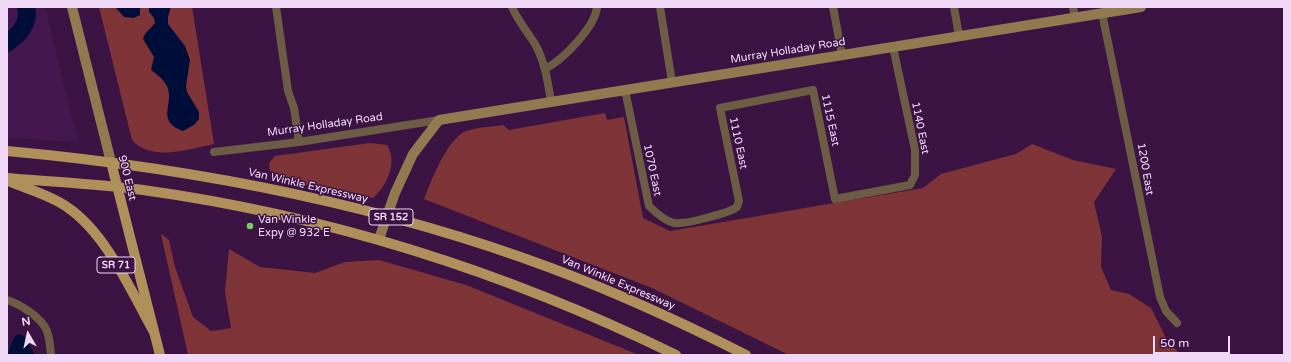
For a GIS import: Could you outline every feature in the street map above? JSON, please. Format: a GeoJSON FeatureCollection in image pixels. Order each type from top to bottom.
{"type":"FeatureCollection","features":[{"type":"Feature","properties":{"kind":"main road","name":"900 East"},"geometry":{"type":"LineString","coordinates":[[72,7],[160,355]]}},
{"type":"Feature","properties":{"kind":"main road","name":"Murray Holladay Road"},"geometry":{"type":"LineString","coordinates":[[439,120],[1141,7]]}},
{"type":"Feature","properties":{"kind":"main road"},"geometry":{"type":"LineString","coordinates":[[380,239],[386,216],[413,154],[439,120]]}},
{"type":"Feature","properties":{"kind":"main road","name":"Van Winkle Expressway"},"geometry":{"type":"LineString","coordinates":[[7,151],[111,162],[266,187],[386,216],[497,249],[552,268],[674,320],[746,355]]}},
{"type":"Feature","properties":{"kind":"main road"},"geometry":{"type":"LineString","coordinates":[[7,180],[117,188]]}},
{"type":"Feature","properties":{"kind":"main road","name":"SR 71"},"geometry":{"type":"LineString","coordinates":[[7,180],[57,201],[84,220],[100,238],[154,332]]}},
{"type":"Feature","properties":{"kind":"main road","name":"SR 152"},"geometry":{"type":"LineString","coordinates":[[117,188],[201,200],[273,213],[380,239],[502,280],[561,303],[676,355]]}},
{"type":"Feature","properties":{"kind":"street"},"geometry":{"type":"LineString","coordinates":[[276,7],[288,92],[294,108],[299,142]]}},
{"type":"Feature","properties":{"kind":"street"},"geometry":{"type":"LineString","coordinates":[[512,7],[518,21],[535,44],[545,69],[551,102]]}},
{"type":"Feature","properties":{"kind":"street"},"geometry":{"type":"LineString","coordinates":[[545,69],[553,65],[589,28],[594,20],[597,7]]}},
{"type":"Feature","properties":{"kind":"street"},"geometry":{"type":"LineString","coordinates":[[660,7],[672,82]]}},
{"type":"Feature","properties":{"kind":"street"},"geometry":{"type":"LineString","coordinates":[[833,7],[842,55]]}},
{"type":"Feature","properties":{"kind":"street"},"geometry":{"type":"LineString","coordinates":[[954,7],[959,36]]}},
{"type":"Feature","properties":{"kind":"street"},"geometry":{"type":"LineString","coordinates":[[1073,7],[1075,18]]}},
{"type":"Feature","properties":{"kind":"street","name":"1200 East"},"geometry":{"type":"LineString","coordinates":[[1102,13],[1160,297],[1166,311],[1178,323]]}},
{"type":"Feature","properties":{"kind":"street","name":"1140 East"},"geometry":{"type":"LineString","coordinates":[[835,199],[910,185],[915,175],[915,150],[893,47]]}},
{"type":"Feature","properties":{"kind":"street","name":"1070 East"},"geometry":{"type":"LineString","coordinates":[[624,90],[649,206],[656,213],[674,223],[715,216],[730,212],[737,207]]}},
{"type":"Feature","properties":{"kind":"street","name":"1115 East"},"geometry":{"type":"LineString","coordinates":[[768,98],[813,90],[835,199]]}},
{"type":"Feature","properties":{"kind":"street","name":"1110 East"},"geometry":{"type":"LineString","coordinates":[[737,207],[739,201],[737,189],[720,108],[768,98]]}},
{"type":"Feature","properties":{"kind":"street","name":"Murray Holladay Road"},"geometry":{"type":"LineString","coordinates":[[214,152],[299,142],[439,120]]}},
{"type":"Feature","properties":{"kind":"street"},"geometry":{"type":"LineString","coordinates":[[7,300],[21,306],[38,319],[45,327],[49,338],[51,355]]}},
{"type":"Feature","properties":{"kind":"shaded area"},"geometry":{"type":"Polygon","coordinates":[[[7,7],[45,7],[78,142],[7,138],[7,7]]]}},
{"type":"Feature","properties":{"kind":"shaded area"},"geometry":{"type":"Polygon","coordinates":[[[99,7],[192,7],[214,144],[182,151],[160,152],[150,151],[140,147],[132,140],[99,7]]]}},
{"type":"Feature","properties":{"kind":"shaded area"},"geometry":{"type":"Polygon","coordinates":[[[605,113],[607,120],[624,117],[643,218],[670,231],[923,188],[941,174],[1016,154],[1032,144],[1073,160],[1116,169],[1094,202],[1102,237],[1101,267],[1111,290],[1129,294],[1151,308],[1167,340],[1181,355],[789,355],[652,288],[424,199],[440,161],[446,151],[459,135],[466,131],[503,125],[509,130],[605,113]]]}},
{"type":"Feature","properties":{"kind":"shaded area"},"geometry":{"type":"Polygon","coordinates":[[[370,143],[387,145],[391,159],[389,173],[383,187],[373,198],[320,189],[293,181],[270,171],[269,163],[275,156],[370,143]]]}},
{"type":"Feature","properties":{"kind":"shaded area"},"geometry":{"type":"Polygon","coordinates":[[[161,234],[169,240],[175,267],[193,317],[211,331],[231,328],[225,292],[229,249],[260,267],[315,273],[345,262],[379,260],[466,285],[639,355],[188,355],[161,234]]]}},
{"type":"Feature","properties":{"kind":"water"},"geometry":{"type":"Polygon","coordinates":[[[115,7],[140,7],[140,15],[134,18],[124,17],[115,7]]]}},
{"type":"Feature","properties":{"kind":"water"},"geometry":{"type":"Polygon","coordinates":[[[149,7],[171,7],[168,17],[168,24],[185,46],[190,60],[186,86],[187,92],[199,112],[199,119],[194,125],[183,131],[174,127],[169,121],[168,90],[162,79],[151,70],[154,57],[143,39],[145,34],[155,23],[154,18],[149,12],[149,7]]]}},
{"type":"Feature","properties":{"kind":"water"},"geometry":{"type":"Polygon","coordinates":[[[19,334],[24,336],[35,355],[7,355],[14,337],[19,334]]]}},
{"type":"Feature","properties":{"kind":"waterway"},"geometry":{"type":"LineString","coordinates":[[7,43],[23,28],[27,18],[26,7]]}},
{"type":"Feature","properties":{"kind":"place","name":"Van Winkle Expy @ 932 E"},"geometry":{"type":"Point","coordinates":[250,226]}}]}
